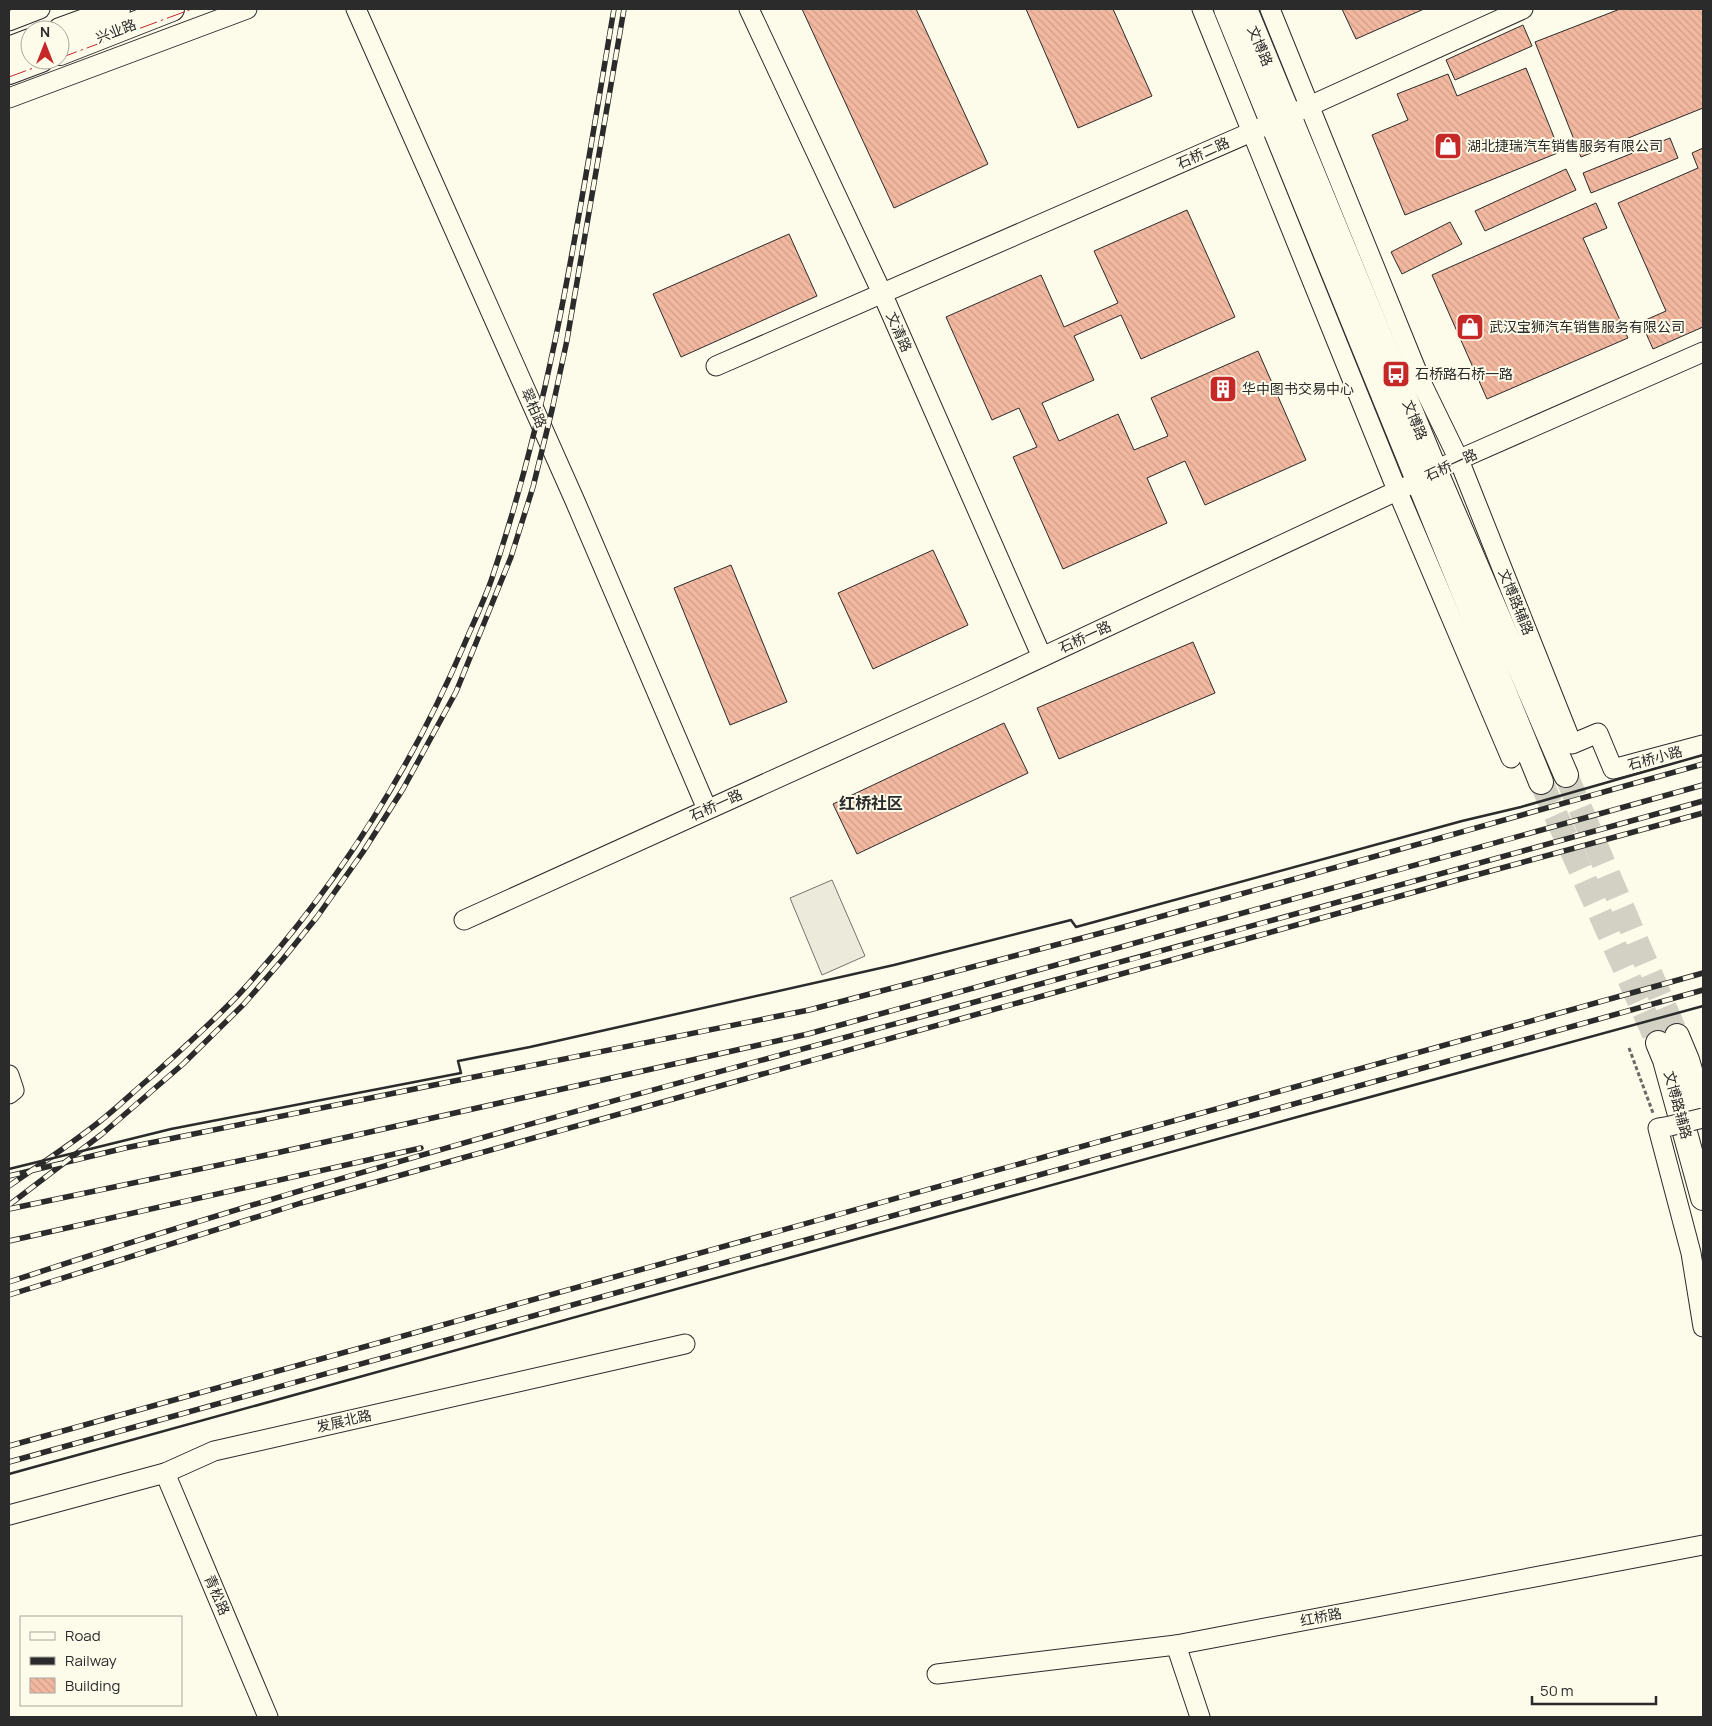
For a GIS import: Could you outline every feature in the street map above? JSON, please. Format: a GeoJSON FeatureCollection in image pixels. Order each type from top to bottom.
{"type":"FeatureCollection","features":[{"type":"Feature","properties":{"kind":"main road","name":"兴业路"},"geometry":{"type":"LineString","coordinates":[[70,26],[118,9]]}},
{"type":"Feature","properties":{"kind":"main road","name":"兴业路"},"geometry":{"type":"LineString","coordinates":[[70,49],[172,9]]}},
{"type":"Feature","properties":{"kind":"main road","name":"文博路"},"geometry":{"type":"LineString","coordinates":[[1226,9],[1280,119],[1427,476],[1566,775]]}},
{"type":"Feature","properties":{"kind":"main road","name":"文博路"},"geometry":{"type":"LineString","coordinates":[[1245,9],[1280,119]]}},
{"type":"Feature","properties":{"kind":"main road"},"geometry":{"type":"LineString","coordinates":[[1427,476],[1541,782]]}},
{"type":"Feature","properties":{"kind":"main road","name":"文博路辅路"},"geometry":{"type":"LineString","coordinates":[[1703,1114],[1687,1060],[1667,1039],[1665,1060],[1703,1198]]}},
{"type":"Feature","properties":{"kind":"street"},"geometry":{"type":"LineString","coordinates":[[9,21],[40,9]]}},
{"type":"Feature","properties":{"kind":"street"},"geometry":{"type":"LineString","coordinates":[[9,98],[247,9]]}},
{"type":"Feature","properties":{"kind":"street","name":"翠柏路"},"geometry":{"type":"LineString","coordinates":[[356,9],[575,501],[707,809]]}},
{"type":"Feature","properties":{"kind":"street","name":"文清路"},"geometry":{"type":"LineString","coordinates":[[749,9],[882,293],[1042,657]]}},
{"type":"Feature","properties":{"kind":"street"},"geometry":{"type":"LineString","coordinates":[[1202,9],[1280,119]]}},
{"type":"Feature","properties":{"kind":"street"},"geometry":{"type":"LineString","coordinates":[[1270,9],[1280,119],[1397,490],[1511,758]]}},
{"type":"Feature","properties":{"kind":"street","name":"石桥二路"},"geometry":{"type":"LineString","coordinates":[[716,366],[1280,119],[1523,9]]}},
{"type":"Feature","properties":{"kind":"street","name":"文博路辅路"},"geometry":{"type":"LineString","coordinates":[[1280,119],[1422,384],[1459,460],[1572,744]]}},
{"type":"Feature","properties":{"kind":"street","name":"石桥一路"},"geometry":{"type":"LineString","coordinates":[[464,920],[974,689],[1459,460],[1703,352]]}},
{"type":"Feature","properties":{"kind":"street","name":"石桥小路"},"geometry":{"type":"LineString","coordinates":[[1572,744],[1598,733],[1613,769],[1703,745]]}},
{"type":"Feature","properties":{"kind":"street"},"geometry":{"type":"LineString","coordinates":[[1703,1118],[1664,1127],[1691,1252],[1703,1327]]}},
{"type":"Feature","properties":{"kind":"street","name":"发展北路"},"geometry":{"type":"LineString","coordinates":[[9,1515],[165,1473],[214,1451],[685,1344]]}},
{"type":"Feature","properties":{"kind":"street","name":"青松路"},"geometry":{"type":"LineString","coordinates":[[165,1473],[268,1717]]}},
{"type":"Feature","properties":{"kind":"street","name":"红桥路"},"geometry":{"type":"LineString","coordinates":[[937,1674],[1176,1645],[1703,1545]]}},
{"type":"Feature","properties":{"kind":"street"},"geometry":{"type":"LineString","coordinates":[[1176,1645],[1200,1717]]}},
{"type":"Feature","properties":{"kind":"path"},"geometry":{"type":"LineString","coordinates":[[1629,1048],[1664,1127]]}},
{"type":"Feature","properties":{"kind":"shaded area"},"geometry":{"type":"Polygon","coordinates":[[[832,880],[865,956],[822,975],[790,898],[832,880]]]}},
{"type":"Feature","properties":{"kind":"building"},"geometry":{"type":"Polygon","coordinates":[[[802,9],[916,9],[988,164],[894,208],[802,9]]]}},
{"type":"Feature","properties":{"kind":"building"},"geometry":{"type":"Polygon","coordinates":[[[1026,9],[1113,9],[1152,96],[1078,128],[1026,9]]]}},
{"type":"Feature","properties":{"kind":"building"},"geometry":{"type":"Polygon","coordinates":[[[1342,9],[1424,9],[1356,39],[1342,9]]]}},
{"type":"Feature","properties":{"kind":"building"},"geometry":{"type":"Polygon","coordinates":[[[1620,9],[1703,9],[1703,108],[1581,157],[1535,42],[1620,9]]]}},
{"type":"Feature","properties":{"kind":"building"},"geometry":{"type":"Polygon","coordinates":[[[1523,25],[1532,46],[1455,80],[1446,60],[1523,25]]]}},
{"type":"Feature","properties":{"kind":"building"},"geometry":{"type":"Polygon","coordinates":[[[1526,68],[1560,152],[1405,215],[1372,135],[1408,120],[1397,94],[1448,74],[1457,96],[1526,68]]]}},
{"type":"Feature","properties":{"kind":"building"},"geometry":{"type":"Polygon","coordinates":[[[1670,138],[1678,158],[1591,193],[1583,173],[1670,138]]]}},
{"type":"Feature","properties":{"kind":"building"},"geometry":{"type":"Polygon","coordinates":[[[1703,148],[1703,327],[1653,349],[1641,322],[1666,311],[1618,203],[1698,168],[1692,153],[1703,148]]]}},
{"type":"Feature","properties":{"kind":"building"},"geometry":{"type":"Polygon","coordinates":[[[1566,169],[1576,190],[1485,231],[1475,211],[1566,169]]]}},
{"type":"Feature","properties":{"kind":"building"},"geometry":{"type":"Polygon","coordinates":[[[1596,203],[1607,228],[1583,238],[1628,338],[1487,399],[1432,275],[1596,203]]]}},
{"type":"Feature","properties":{"kind":"building","name":"华中图书交易中心"},"geometry":{"type":"Polygon","coordinates":[[[1187,210],[1235,317],[1141,359],[1121,315],[1074,336],[1094,380],[1042,403],[1059,441],[1118,414],[1134,450],[1168,436],[1151,398],[1258,351],[1306,460],[1205,505],[1185,461],[1147,478],[1167,523],[1063,569],[1013,457],[1037,447],[1019,408],[992,420],[946,317],[1041,275],[1064,327],[1118,303],[1094,251],[1187,210]]]}},
{"type":"Feature","properties":{"kind":"building"},"geometry":{"type":"Polygon","coordinates":[[[1450,222],[1462,244],[1402,274],[1391,252],[1450,222]]]}},
{"type":"Feature","properties":{"kind":"building"},"geometry":{"type":"Polygon","coordinates":[[[789,234],[817,296],[681,357],[653,294],[789,234]]]}},
{"type":"Feature","properties":{"kind":"building"},"geometry":{"type":"Polygon","coordinates":[[[933,550],[968,625],[873,669],[838,593],[933,550]]]}},
{"type":"Feature","properties":{"kind":"building"},"geometry":{"type":"Polygon","coordinates":[[[731,565],[787,702],[730,725],[674,588],[731,565]]]}},
{"type":"Feature","properties":{"kind":"building"},"geometry":{"type":"Polygon","coordinates":[[[1193,642],[1215,693],[1059,759],[1037,708],[1193,642]]]}},
{"type":"Feature","properties":{"kind":"building"},"geometry":{"type":"Polygon","coordinates":[[[1004,723],[1028,773],[857,854],[833,804],[1004,723]]]}},
{"type":"Feature","properties":{"kind":"tunnel"},"geometry":{"type":"LineString","coordinates":[[1566,775],[1677,1036]]}},
{"type":"Feature","properties":{"kind":"tunnel"},"geometry":{"type":"LineString","coordinates":[[1541,782],[1658,1043]]}},
{"type":"Feature","properties":{"kind":"railway"},"geometry":{"type":"LineString","coordinates":[[9,1186],[106,1117],[197,1036],[241,992],[307,912],[367,828],[394,783],[443,692],[491,581],[532,441],[564,298],[614,9]]}},
{"type":"Feature","properties":{"kind":"railway"},"geometry":{"type":"LineString","coordinates":[[9,1205],[102,1134],[183,1064],[244,1004],[317,917],[363,852],[403,789],[456,692],[511,557],[533,487],[552,410],[567,340],[624,9]]}},
{"type":"Feature","properties":{"kind":"railway"},"geometry":{"type":"LineString","coordinates":[[9,1176],[125,1148],[809,1010],[1120,928],[1703,764]]}},
{"type":"Feature","properties":{"kind":"railway"},"geometry":{"type":"LineString","coordinates":[[9,1209],[276,1153],[808,1034],[1703,785]]}},
{"type":"Feature","properties":{"kind":"railway"},"geometry":{"type":"LineString","coordinates":[[9,1282],[239,1209],[470,1141],[1703,801]]}},
{"type":"Feature","properties":{"kind":"railway"},"geometry":{"type":"LineString","coordinates":[[9,1295],[301,1203],[1703,813]]}},
{"type":"Feature","properties":{"kind":"railway"},"geometry":{"type":"LineString","coordinates":[[9,1446],[1703,973]]}},
{"type":"Feature","properties":{"kind":"railway"},"geometry":{"type":"LineString","coordinates":[[9,1462],[1703,990]]}},
{"type":"Feature","properties":{"kind":"railway"},"geometry":{"type":"LineString","coordinates":[[9,1241],[421,1148]]}},
{"type":"Feature","properties":{"kind":"wall"},"geometry":{"type":"LineString","coordinates":[[9,1169],[171,1129],[461,1073],[458,1061],[530,1047],[894,965],[1071,920],[1076,927],[1462,821],[1521,807],[1703,755]]}},
{"type":"Feature","properties":{"kind":"wall"},"geometry":{"type":"LineString","coordinates":[[9,1474],[1703,1006]]}},
{"type":"Feature","properties":{"kind":"power"},"geometry":{"type":"LineString","coordinates":[[70,54],[192,9]]}},
{"type":"Feature","properties":{"kind":"power"},"geometry":{"type":"LineString","coordinates":[[9,77],[28,70]]}},
{"type":"Feature","properties":{"kind":"place","name":"湖北捷瑞汽车销售服务有限公司"},"geometry":{"type":"Point","coordinates":[1448,146]}},
{"type":"Feature","properties":{"kind":"place","name":"武汉宝狮汽车销售服务有限公司"},"geometry":{"type":"Point","coordinates":[1470,327]}},
{"type":"Feature","properties":{"kind":"place","name":"石桥路石桥一路"},"geometry":{"type":"Point","coordinates":[1396,374]}},
{"type":"Feature","properties":{"kind":"place","name":"华中图书交易中心"},"geometry":{"type":"Point","coordinates":[1223,389]}},
{"type":"Feature","properties":{"kind":"district","name":"红桥社区"},"geometry":{"type":"Point","coordinates":[871,803]}}]}
